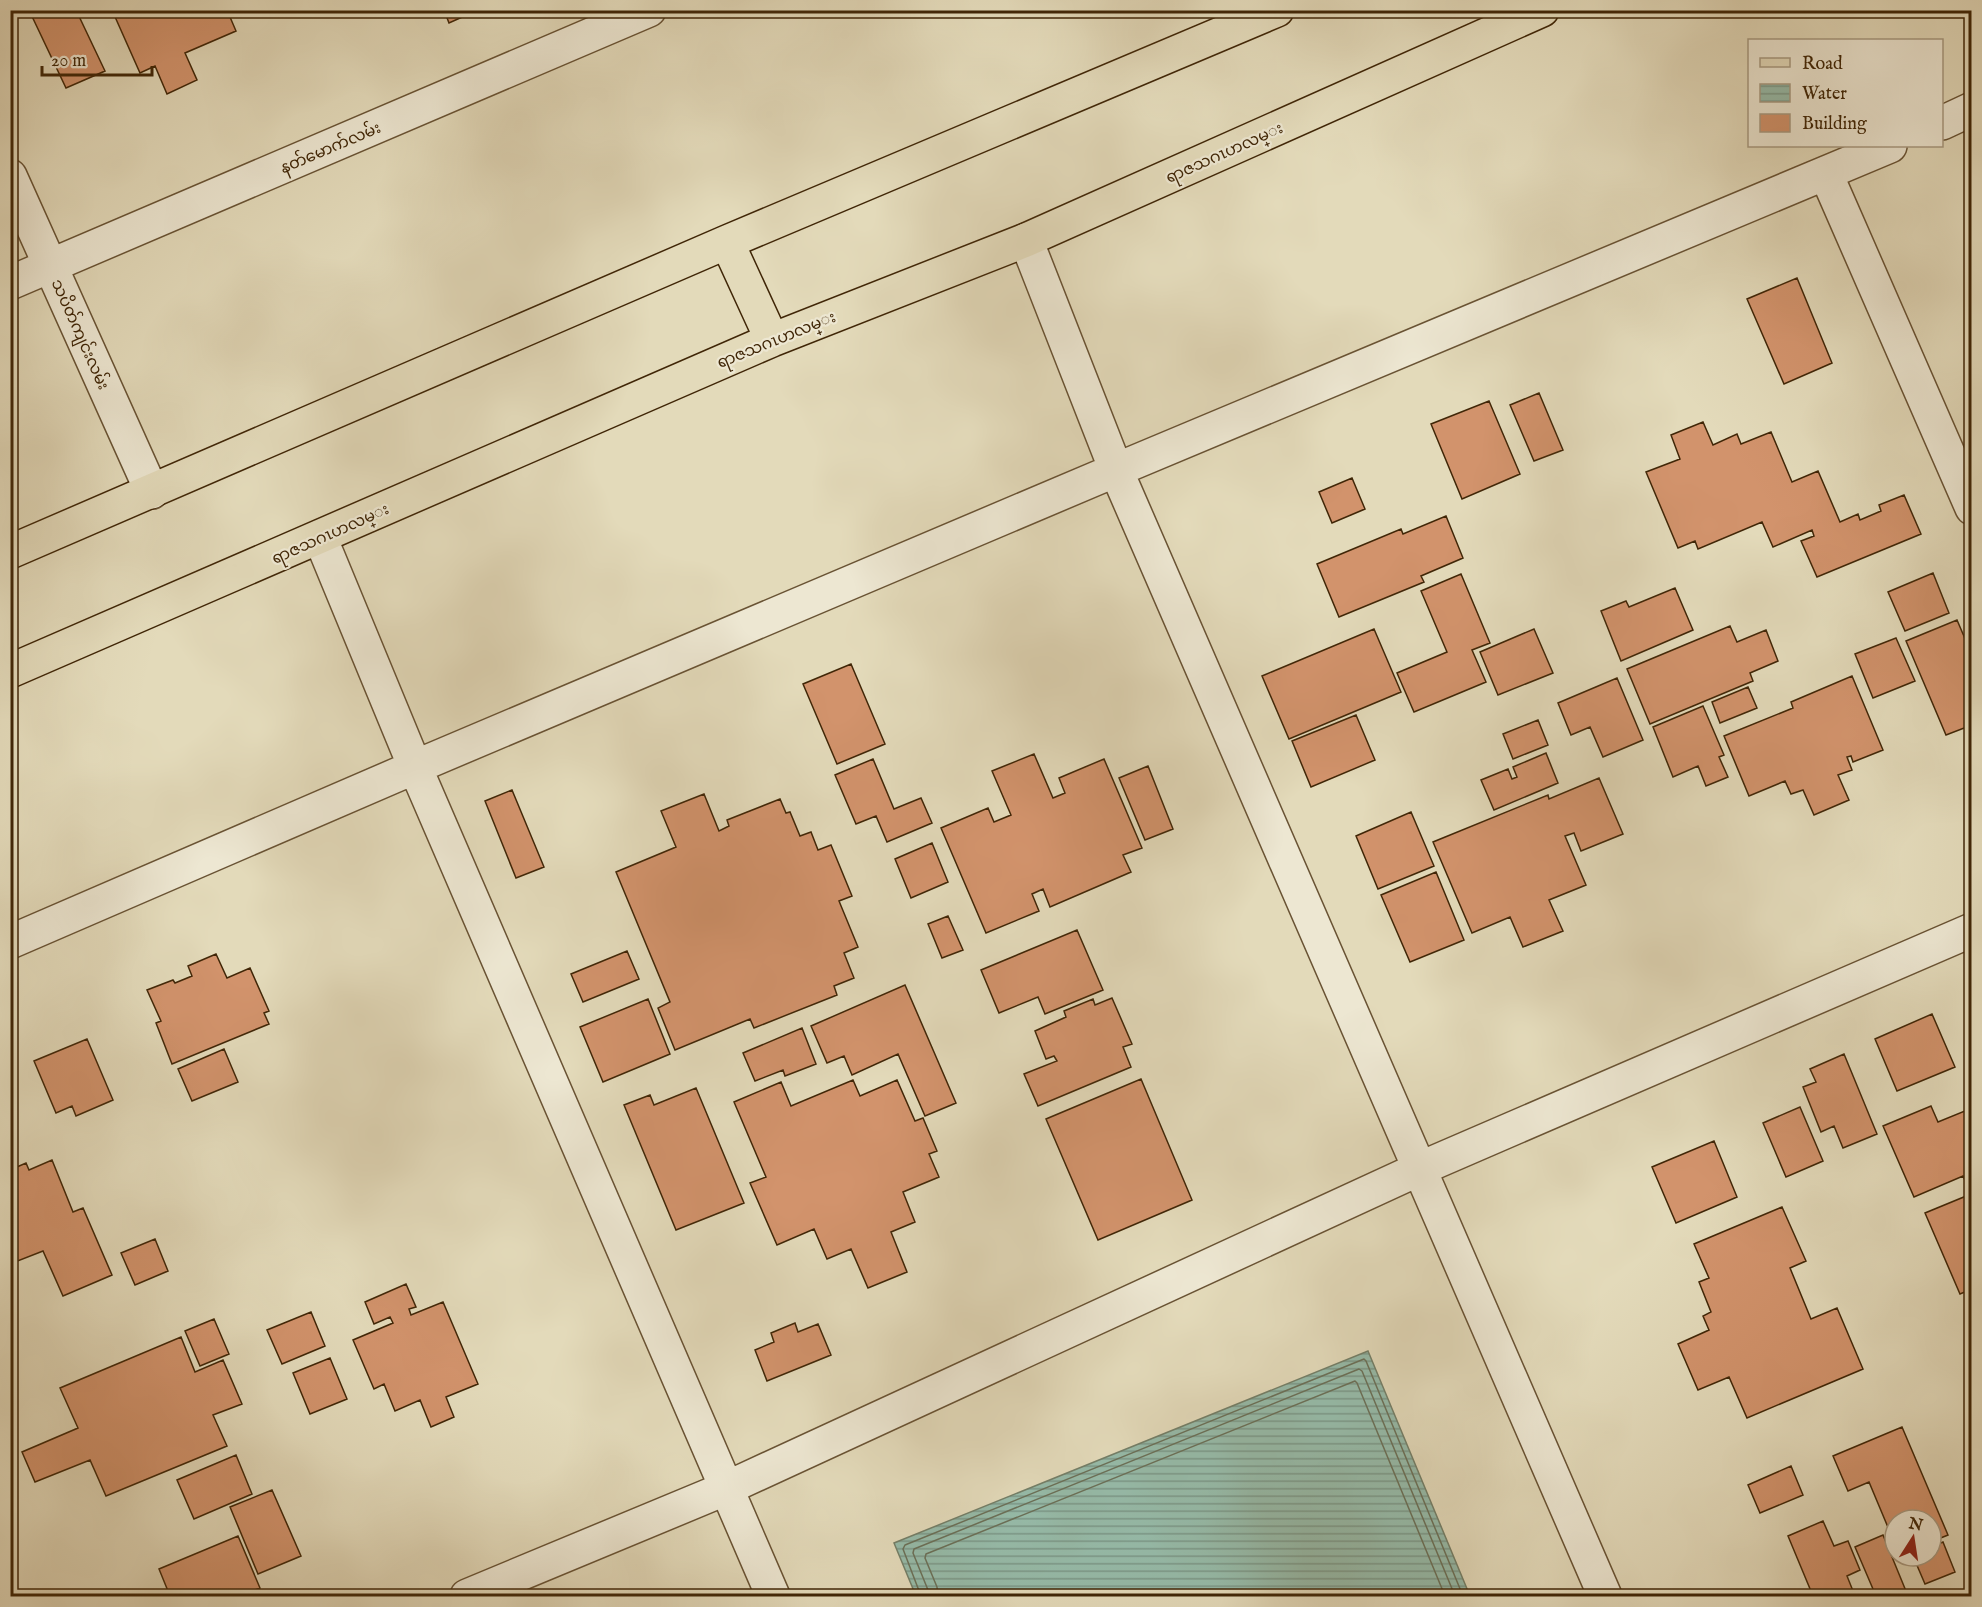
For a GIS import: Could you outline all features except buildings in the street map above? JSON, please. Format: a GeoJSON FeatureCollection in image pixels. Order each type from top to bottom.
{"type":"FeatureCollection","features":[{"type":"Feature","properties":{"kind":"main road"},"geometry":{"type":"LineString","coordinates":[[10,552],[727,243],[1277,10]]}},
{"type":"Feature","properties":{"kind":"main road","name":"ရာဇသဂၤဟလမ္း"},"geometry":{"type":"LineString","coordinates":[[10,671],[772,339],[1026,240],[1542,10]]}},
{"type":"Feature","properties":{"kind":"main road"},"geometry":{"type":"LineString","coordinates":[[727,243],[772,339]]}},
{"type":"Feature","properties":{"kind":"street","name":"နတ်မောက်လမ်း"},"geometry":{"type":"LineString","coordinates":[[10,283],[649,10]]}},
{"type":"Feature","properties":{"kind":"street"},"geometry":{"type":"LineString","coordinates":[[1943,122],[1971,109]]}},
{"type":"Feature","properties":{"kind":"street"},"geometry":{"type":"LineString","coordinates":[[10,942],[415,767],[1116,470],[1888,147]]}},
{"type":"Feature","properties":{"kind":"street"},"geometry":{"type":"LineString","coordinates":[[1826,174],[1971,508]]}},
{"type":"Feature","properties":{"kind":"street","name":"သပိတ်ကျင်းလမ်း"},"geometry":{"type":"LineString","coordinates":[[10,176],[152,492]]}},
{"type":"Feature","properties":{"kind":"street"},"geometry":{"type":"LineString","coordinates":[[1026,240],[1116,470],[1605,1596]]}},
{"type":"Feature","properties":{"kind":"street"},"geometry":{"type":"LineString","coordinates":[[320,537],[415,767],[773,1596]]}},
{"type":"Feature","properties":{"kind":"street"},"geometry":{"type":"LineString","coordinates":[[467,1596],[727,1488],[1419,1169],[1971,930]]}},
{"type":"Feature","properties":{"kind":"water"},"geometry":{"type":"Polygon","coordinates":[[[1368,1351],[1470,1596],[916,1596],[894,1543],[1368,1351]]]}}]}
